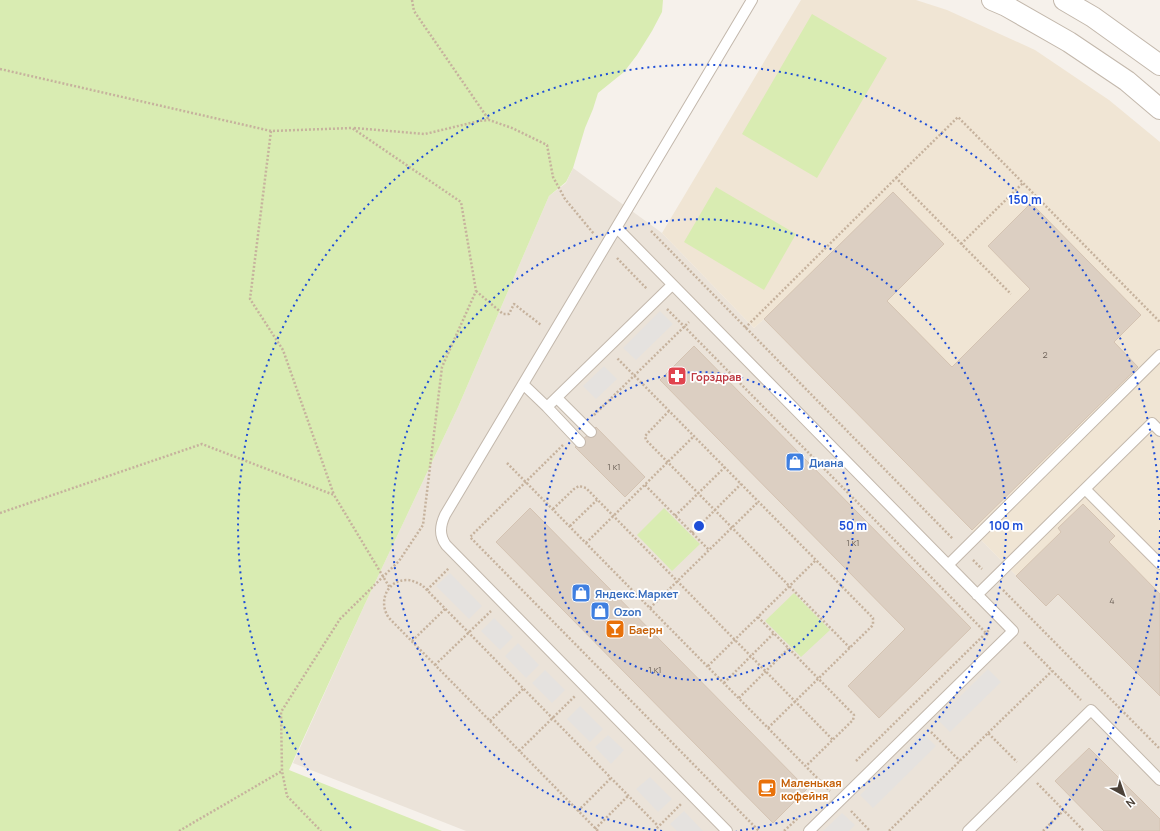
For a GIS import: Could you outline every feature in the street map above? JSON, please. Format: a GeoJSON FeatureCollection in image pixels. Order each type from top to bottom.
{"type":"FeatureCollection","features":[{"type":"Feature","properties":{"kind":"street"},"geometry":{"type":"LineString","coordinates":[[992,0],[1006,6],[1068,42],[1127,81],[1160,109]]}},
{"type":"Feature","properties":{"kind":"street"},"geometry":{"type":"LineString","coordinates":[[1064,0],[1093,17],[1160,65]]}},
{"type":"Feature","properties":{"kind":"lane"},"geometry":{"type":"LineString","coordinates":[[727,831],[446,545],[440,532],[441,524],[445,515],[752,0]]}},
{"type":"Feature","properties":{"kind":"lane"},"geometry":{"type":"LineString","coordinates":[[617,228],[1013,631],[809,831]]}},
{"type":"Feature","properties":{"kind":"lane"},"geometry":{"type":"LineString","coordinates":[[547,408],[672,284]]}},
{"type":"Feature","properties":{"kind":"lane"},"geometry":{"type":"LineString","coordinates":[[948,565],[1160,355]]}},
{"type":"Feature","properties":{"kind":"lane"},"geometry":{"type":"LineString","coordinates":[[523,384],[580,442]]}},
{"type":"Feature","properties":{"kind":"lane"},"geometry":{"type":"LineString","coordinates":[[557,398],[591,432]]}},
{"type":"Feature","properties":{"kind":"lane"},"geometry":{"type":"LineString","coordinates":[[977,595],[1152,423],[1160,431]]}},
{"type":"Feature","properties":{"kind":"lane"},"geometry":{"type":"LineString","coordinates":[[1085,488],[1160,564]]}},
{"type":"Feature","properties":{"kind":"lane"},"geometry":{"type":"LineString","coordinates":[[968,831],[1091,710],[1160,780]]}},
{"type":"Feature","properties":{"kind":"path"},"geometry":{"type":"LineString","coordinates":[[412,0],[414,11],[490,120]]}},
{"type":"Feature","properties":{"kind":"path"},"geometry":{"type":"LineString","coordinates":[[0,69],[271,131],[352,128],[425,134],[479,121],[490,120],[512,128],[547,145],[553,177],[565,199],[605,247],[998,645]]}},
{"type":"Feature","properties":{"kind":"path"},"geometry":{"type":"LineString","coordinates":[[745,328],[958,117],[1160,322]]}},
{"type":"Feature","properties":{"kind":"path"},"geometry":{"type":"LineString","coordinates":[[321,831],[287,796],[282,771],[281,712],[340,619],[399,562],[423,525],[442,367],[476,291],[461,202],[352,128]]}},
{"type":"Feature","properties":{"kind":"path"},"geometry":{"type":"LineString","coordinates":[[271,131],[250,299],[283,350],[334,495],[390,588]]}},
{"type":"Feature","properties":{"kind":"path"},"geometry":{"type":"LineString","coordinates":[[896,178],[1011,294]]}},
{"type":"Feature","properties":{"kind":"path"},"geometry":{"type":"LineString","coordinates":[[961,244],[1023,183]]}},
{"type":"Feature","properties":{"kind":"path"},"geometry":{"type":"LineString","coordinates":[[651,231],[1160,749]]}},
{"type":"Feature","properties":{"kind":"path"},"geometry":{"type":"LineString","coordinates":[[476,291],[503,314],[509,314],[514,304],[553,334]]}},
{"type":"Feature","properties":{"kind":"path"},"geometry":{"type":"LineString","coordinates":[[607,348],[873,618],[872,626],[768,728]]}},
{"type":"Feature","properties":{"kind":"path"},"geometry":{"type":"LineString","coordinates":[[669,411],[645,438],[850,648]]}},
{"type":"Feature","properties":{"kind":"path"},"geometry":{"type":"LineString","coordinates":[[586,543],[694,436]]}},
{"type":"Feature","properties":{"kind":"path"},"geometry":{"type":"LineString","coordinates":[[0,513],[202,444],[334,495]]}},
{"type":"Feature","properties":{"kind":"path"},"geometry":{"type":"LineString","coordinates":[[507,463],[818,778]]}},
{"type":"Feature","properties":{"kind":"path"},"geometry":{"type":"LineString","coordinates":[[676,516],[725,468]]}},
{"type":"Feature","properties":{"kind":"path"},"geometry":{"type":"LineString","coordinates":[[692,533],[741,484]]}},
{"type":"Feature","properties":{"kind":"path"},"geometry":{"type":"LineString","coordinates":[[645,485],[709,550]]}},
{"type":"Feature","properties":{"kind":"path"},"geometry":{"type":"LineString","coordinates":[[553,509],[574,489],[579,486],[586,488],[833,740]]}},
{"type":"Feature","properties":{"kind":"path"},"geometry":{"type":"LineString","coordinates":[[570,526],[597,500]]}},
{"type":"Feature","properties":{"kind":"path"},"geometry":{"type":"LineString","coordinates":[[650,608],[758,502]]}},
{"type":"Feature","properties":{"kind":"path"},"geometry":{"type":"LineString","coordinates":[[470,537],[759,831]]}},
{"type":"Feature","properties":{"kind":"path"},"geometry":{"type":"LineString","coordinates":[[708,666],[816,560]]}},
{"type":"Feature","properties":{"kind":"path"},"geometry":{"type":"LineString","coordinates":[[628,796],[596,830],[385,613],[383,603],[384,597],[390,588],[402,581],[407,580],[422,585],[658,826],[654,831]]}},
{"type":"Feature","properties":{"kind":"path"},"geometry":{"type":"LineString","coordinates":[[435,665],[501,601]]}},
{"type":"Feature","properties":{"kind":"path"},"geometry":{"type":"LineString","coordinates":[[412,641],[445,609]]}},
{"type":"Feature","properties":{"kind":"path"},"geometry":{"type":"LineString","coordinates":[[758,617],[854,715],[853,720],[806,766]]}},
{"type":"Feature","properties":{"kind":"path"},"geometry":{"type":"LineString","coordinates":[[855,762],[1001,618]]}},
{"type":"Feature","properties":{"kind":"path"},"geometry":{"type":"LineString","coordinates":[[1013,631],[1091,710]]}},
{"type":"Feature","properties":{"kind":"path"},"geometry":{"type":"LineString","coordinates":[[724,683],[774,633]]}},
{"type":"Feature","properties":{"kind":"path"},"geometry":{"type":"LineString","coordinates":[[739,698],[789,648]]}},
{"type":"Feature","properties":{"kind":"path"},"geometry":{"type":"LineString","coordinates":[[889,831],[1052,670]]}},
{"type":"Feature","properties":{"kind":"path"},"geometry":{"type":"LineString","coordinates":[[519,751],[585,686]]}},
{"type":"Feature","properties":{"kind":"path"},"geometry":{"type":"LineString","coordinates":[[490,721],[523,689]]}},
{"type":"Feature","properties":{"kind":"path"},"geometry":{"type":"LineString","coordinates":[[908,709],[960,761]]}},
{"type":"Feature","properties":{"kind":"path"},"geometry":{"type":"LineString","coordinates":[[988,733],[1084,831]]}},
{"type":"Feature","properties":{"kind":"path"},"geometry":{"type":"LineString","coordinates":[[179,831],[282,771]]}},
{"type":"Feature","properties":{"kind":"path"},"geometry":{"type":"LineString","coordinates":[[578,811],[611,778]]}},
{"type":"Feature","properties":{"kind":"path"},"geometry":{"type":"LineString","coordinates":[[822,794],[828,788]]}},
{"type":"Feature","properties":{"kind":"path"},"geometry":{"type":"LineString","coordinates":[[1043,831],[1064,810]]}},
{"type":"Feature","properties":{"kind":"path"},"geometry":{"type":"LineString","coordinates":[[784,831],[801,815]]}},
{"type":"Feature","properties":{"kind":"shaded area"},"geometry":{"type":"Polygon","coordinates":[[[801,0],[916,0],[947,10],[1035,50],[1109,100],[1160,142],[1160,696],[1058,594],[1046,606],[764,319],[754,328],[662,233],[801,0]]]}},
{"type":"Feature","properties":{"kind":"shaded area"},"geometry":{"type":"Polygon","coordinates":[[[573,168],[662,233],[754,328],[764,319],[1046,606],[1058,594],[1160,696],[1160,831],[466,831],[293,763],[364,606],[459,405],[549,196],[566,183],[573,168]]]}},
{"type":"Feature","properties":{"kind":"shaded area"},"geometry":{"type":"Polygon","coordinates":[[[660,311],[673,324],[636,360],[623,348],[660,311]]]}},
{"type":"Feature","properties":{"kind":"shaded area"},"geometry":{"type":"Polygon","coordinates":[[[604,366],[617,379],[596,399],[583,386],[604,366]]]}},
{"type":"Feature","properties":{"kind":"shaded area"},"geometry":{"type":"Polygon","coordinates":[[[450,573],[482,606],[469,619],[436,586],[450,573]]]}},
{"type":"Feature","properties":{"kind":"shaded area"},"geometry":{"type":"Polygon","coordinates":[[[494,618],[513,637],[500,650],[481,631],[494,618]]]}},
{"type":"Feature","properties":{"kind":"shaded area"},"geometry":{"type":"Polygon","coordinates":[[[518,643],[539,665],[526,678],[505,656],[518,643]]]}},
{"type":"Feature","properties":{"kind":"shaded area"},"geometry":{"type":"Polygon","coordinates":[[[988,669],[1001,682],[950,732],[937,719],[988,669]]]}},
{"type":"Feature","properties":{"kind":"shaded area"},"geometry":{"type":"Polygon","coordinates":[[[545,670],[565,690],[552,703],[532,683],[545,670]]]}},
{"type":"Feature","properties":{"kind":"shaded area"},"geometry":{"type":"Polygon","coordinates":[[[580,706],[603,729],[590,742],[567,719],[580,706]]]}},
{"type":"Feature","properties":{"kind":"shaded area"},"geometry":{"type":"Polygon","coordinates":[[[923,733],[936,746],[873,808],[860,795],[923,733]]]}},
{"type":"Feature","properties":{"kind":"shaded area"},"geometry":{"type":"Polygon","coordinates":[[[608,735],[624,750],[611,764],[595,747],[608,735]]]}},
{"type":"Feature","properties":{"kind":"shaded area"},"geometry":{"type":"Polygon","coordinates":[[[650,777],[672,799],[658,812],[636,789],[650,777]]]}},
{"type":"Feature","properties":{"kind":"shaded area"},"geometry":{"type":"Polygon","coordinates":[[[684,811],[703,831],[677,831],[670,824],[684,811]]]}},
{"type":"Feature","properties":{"kind":"shaded area"},"geometry":{"type":"Polygon","coordinates":[[[842,813],[855,825],[849,831],[823,831],[842,813]]]}},
{"type":"Feature","properties":{"kind":"green space"},"geometry":{"type":"Polygon","coordinates":[[[0,0],[663,0],[662,12],[637,55],[624,72],[598,93],[585,128],[573,168],[566,182],[549,196],[459,405],[364,606],[289,770],[442,831],[0,831],[0,0]]]}},
{"type":"Feature","properties":{"kind":"green space"},"geometry":{"type":"Polygon","coordinates":[[[812,14],[887,58],[817,178],[742,134],[812,14]]]}},
{"type":"Feature","properties":{"kind":"green space"},"geometry":{"type":"Polygon","coordinates":[[[716,187],[796,234],[764,290],[684,242],[716,187]]]}},
{"type":"Feature","properties":{"kind":"green space"},"geometry":{"type":"Polygon","coordinates":[[[664,508],[700,544],[672,571],[637,535],[664,508]]]}},
{"type":"Feature","properties":{"kind":"green space"},"geometry":{"type":"Polygon","coordinates":[[[794,593],[830,630],[801,657],[765,621],[794,593]]]}},
{"type":"Feature","properties":{"kind":"building"},"geometry":{"type":"Polygon","coordinates":[[[893,192],[944,244],[887,301],[952,367],[1030,289],[988,246],[1031,203],[1141,315],[1114,342],[1138,367],[972,530],[764,319],[893,192]]]}},
{"type":"Feature","properties":{"kind":"building"},"geometry":{"type":"Polygon","coordinates":[[[694,346],[971,628],[879,718],[848,686],[905,629],[660,380],[694,346]]]}},
{"type":"Feature","properties":{"kind":"building"},"geometry":{"type":"Polygon","coordinates":[[[596,427],[645,477],[625,497],[575,447],[596,427]]]}},
{"type":"Feature","properties":{"kind":"building"},"geometry":{"type":"Polygon","coordinates":[[[1083,504],[1115,536],[1109,542],[1160,594],[1160,696],[1058,594],[1046,606],[1016,576],[1061,532],[1058,528],[1083,504]]]}},
{"type":"Feature","properties":{"kind":"building"},"geometry":{"type":"Polygon","coordinates":[[[530,508],[807,789],[773,823],[496,542],[530,508]]]}},
{"type":"Feature","properties":{"kind":"building"},"geometry":{"type":"Polygon","coordinates":[[[1089,748],[1160,819],[1160,831],[1104,831],[1055,781],[1089,748]]]}},
{"type":"Feature","properties":{"kind":"place","name":"Горздрав"},"geometry":{"type":"Point","coordinates":[677,376]}},
{"type":"Feature","properties":{"kind":"place","name":"Диана"},"geometry":{"type":"Point","coordinates":[795,462]}},
{"type":"Feature","properties":{"kind":"place","name":"Яндекс.Маркет"},"geometry":{"type":"Point","coordinates":[581,593]}},
{"type":"Feature","properties":{"kind":"place","name":"Ozon"},"geometry":{"type":"Point","coordinates":[600,611]}},
{"type":"Feature","properties":{"kind":"place","name":"Баерн"},"geometry":{"type":"Point","coordinates":[615,629]}},
{"type":"Feature","properties":{"kind":"place","name":"Маленькая кофейня"},"geometry":{"type":"Point","coordinates":[767,788]}}]}
